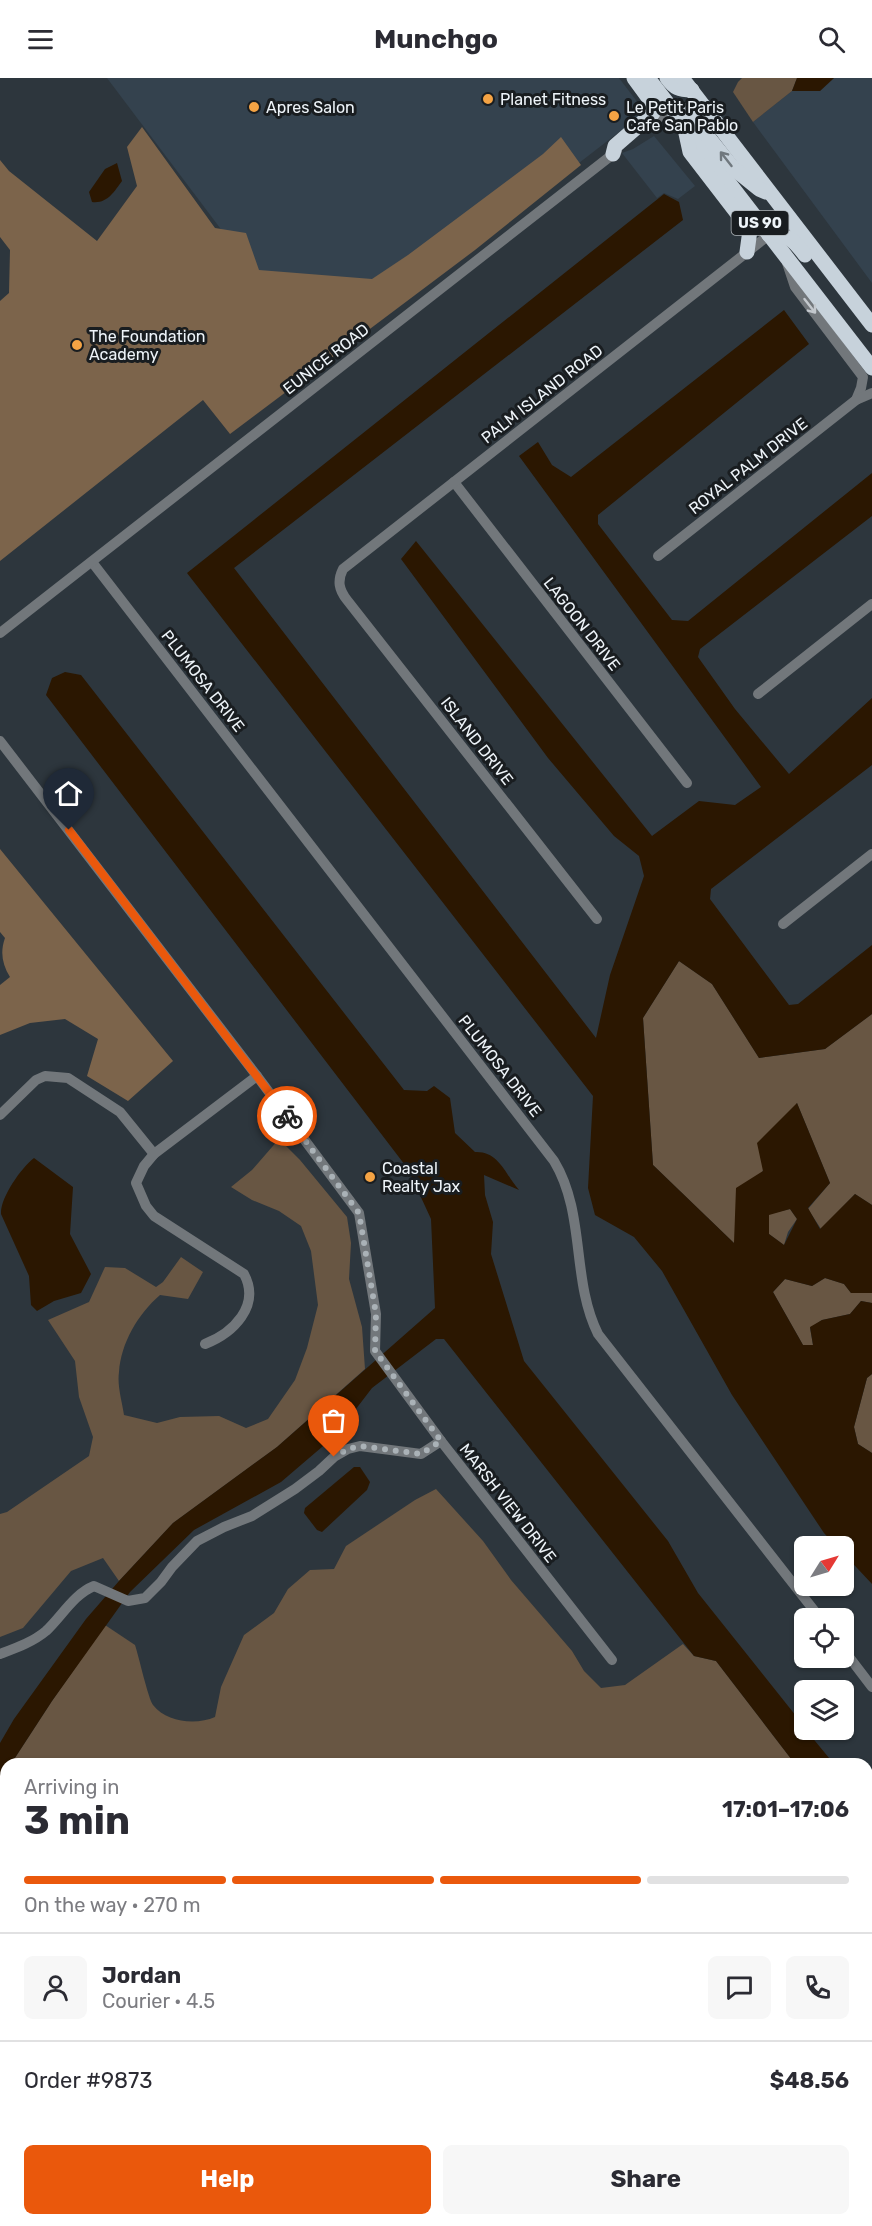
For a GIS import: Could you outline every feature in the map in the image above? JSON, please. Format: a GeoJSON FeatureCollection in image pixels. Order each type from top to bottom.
{"type":"FeatureCollection","features":[{"type":"Feature","properties":{"kind":"highway"},"geometry":{"type":"LineString","coordinates":[[613,154],[615,146],[652,113],[653,104],[634,78]]}},
{"type":"Feature","properties":{"kind":"highway","name":"US 90"},"geometry":{"type":"LineString","coordinates":[[648,78],[872,368]]}},
{"type":"Feature","properties":{"kind":"highway"},"geometry":{"type":"LineString","coordinates":[[667,78],[673,87],[679,90],[687,84]]}},
{"type":"Feature","properties":{"kind":"highway","name":"US 90"},"geometry":{"type":"LineString","coordinates":[[687,84],[872,325]]}},
{"type":"Feature","properties":{"kind":"highway"},"geometry":{"type":"LineString","coordinates":[[671,108],[687,111],[734,168],[759,189],[771,194]]}},
{"type":"Feature","properties":{"kind":"highway"},"geometry":{"type":"LineString","coordinates":[[685,126],[690,152],[750,231],[747,252]]}},
{"type":"Feature","properties":{"kind":"highway"},"geometry":{"type":"LineString","coordinates":[[769,235],[791,238],[858,323],[872,330]]}},
{"type":"Feature","properties":{"kind":"street","name":"EUNICE ROAD"},"geometry":{"type":"LineString","coordinates":[[0,633],[671,108]]}},
{"type":"Feature","properties":{"kind":"street","name":"PALM ISLAND ROAD"},"geometry":{"type":"LineString","coordinates":[[338,580],[343,569],[769,235]]}},
{"type":"Feature","properties":{"kind":"street"},"geometry":{"type":"LineString","coordinates":[[784,254],[795,287],[863,377],[856,400]]}},
{"type":"Feature","properties":{"kind":"street","name":"ROYAL PALM DRIVE"},"geometry":{"type":"LineString","coordinates":[[658,556],[856,400],[872,393]]}},
{"type":"Feature","properties":{"kind":"street","name":"LAGOON DRIVE"},"geometry":{"type":"LineString","coordinates":[[454,482],[687,783]]}},
{"type":"Feature","properties":{"kind":"street","name":"PLUMOSA DRIVE"},"geometry":{"type":"LineString","coordinates":[[92,562],[554,1161],[561,1173],[572,1205],[589,1310],[598,1334],[812,1608]]}},
{"type":"Feature","properties":{"kind":"street","name":"ISLAND DRIVE"},"geometry":{"type":"LineString","coordinates":[[338,580],[341,592],[347,600],[597,918]]}},
{"type":"Feature","properties":{"kind":"street"},"geometry":{"type":"LineString","coordinates":[[758,694],[872,604]]}},
{"type":"Feature","properties":{"kind":"street","name":"MARSH VIEW DRIVE"},"geometry":{"type":"LineString","coordinates":[[0,741],[359,1213],[376,1314],[375,1351],[394,1380],[612,1660]]}},
{"type":"Feature","properties":{"kind":"street"},"geometry":{"type":"LineString","coordinates":[[783,924],[872,854]]}},
{"type":"Feature","properties":{"kind":"street"},"geometry":{"type":"LineString","coordinates":[[0,1115],[36,1080],[45,1076],[68,1078],[120,1112],[154,1154]]}},
{"type":"Feature","properties":{"kind":"street"},"geometry":{"type":"LineString","coordinates":[[206,1344],[221,1338],[237,1323],[250,1300],[250,1285],[244,1275],[154,1216],[146,1206],[136,1183],[144,1166],[154,1154],[257,1076]]}},
{"type":"Feature","properties":{"kind":"street"},"geometry":{"type":"LineString","coordinates":[[0,1654],[24,1645],[45,1632],[87,1589],[94,1586],[128,1601],[145,1598],[197,1541],[252,1516],[295,1489],[334,1457],[348,1449],[360,1446],[421,1454],[441,1441]]}},
{"type":"Feature","properties":{"kind":"street"},"geometry":{"type":"LineString","coordinates":[[854,1662],[872,1686]]}},
{"type":"Feature","properties":{"kind":"shaded area"},"geometry":{"type":"Polygon","coordinates":[[[107,78],[619,78],[645,112],[321,362],[107,78]]]}},
{"type":"Feature","properties":{"kind":"shaded area"},"geometry":{"type":"Polygon","coordinates":[[[742,78],[797,78],[792,91],[753,122],[733,92],[742,78]]]}},
{"type":"Feature","properties":{"kind":"shaded area"},"geometry":{"type":"Polygon","coordinates":[[[797,78],[834,78],[820,91],[792,91],[797,78]]]}},
{"type":"Feature","properties":{"kind":"shaded area"},"geometry":{"type":"Polygon","coordinates":[[[834,78],[872,78],[872,283],[753,122],[792,91],[820,91],[834,78]]]}},
{"type":"Feature","properties":{"kind":"shaded area"},"geometry":{"type":"Polygon","coordinates":[[[142,127],[215,228],[246,233],[259,270],[372,279],[408,255],[543,154],[561,137],[581,165],[475,250],[230,434],[203,400],[0,561],[0,301],[9,293],[10,250],[0,237],[0,160],[9,171],[97,241],[137,186],[127,147],[142,127]]]}},
{"type":"Feature","properties":{"kind":"shaded area"},"geometry":{"type":"Polygon","coordinates":[[[654,136],[695,186],[678,199],[664,193],[657,198],[622,153],[654,136]]]}},
{"type":"Feature","properties":{"kind":"shaded area"},"geometry":{"type":"Polygon","coordinates":[[[117,163],[122,181],[106,199],[92,202],[89,192],[105,169],[117,163]]]}},
{"type":"Feature","properties":{"kind":"shaded area"},"geometry":{"type":"Polygon","coordinates":[[[664,194],[679,202],[683,220],[234,568],[596,1038],[610,975],[644,876],[639,856],[614,836],[548,758],[401,559],[416,541],[652,836],[699,801],[735,805],[761,787],[519,456],[538,442],[552,465],[571,477],[784,310],[809,344],[598,515],[598,524],[672,620],[688,621],[872,473],[872,516],[700,649],[698,657],[735,709],[789,774],[872,698],[872,765],[711,889],[710,899],[789,1005],[798,1004],[872,945],[872,1014],[825,1049],[759,1058],[712,984],[679,961],[643,1018],[653,1165],[734,1243],[736,1188],[763,1171],[757,1143],[797,1103],[830,1183],[808,1208],[820,1229],[855,1194],[872,1205],[872,1293],[851,1293],[844,1284],[825,1278],[812,1286],[785,1279],[773,1292],[803,1345],[813,1345],[810,1327],[822,1320],[850,1314],[861,1301],[872,1303],[872,1374],[867,1378],[854,1427],[858,1444],[872,1453],[872,1584],[854,1565],[854,1536],[827,1536],[824,1533],[732,1395],[662,1271],[634,1237],[595,1215],[588,1188],[593,1096],[187,573],[664,194]],[[790,1209],[769,1215],[769,1234],[784,1245],[797,1219],[790,1209]]]}},
{"type":"Feature","properties":{"kind":"shaded area"},"geometry":{"type":"Polygon","coordinates":[[[65,672],[81,675],[404,1090],[427,1091],[434,1086],[450,1098],[455,1133],[475,1152],[490,1155],[501,1165],[519,1190],[484,1175],[485,1195],[493,1222],[491,1254],[524,1361],[668,1541],[698,1593],[794,1713],[794,1740],[814,1740],[829,1758],[790,1758],[716,1661],[694,1656],[444,1339],[436,1339],[372,1388],[336,1435],[281,1482],[194,1530],[130,1592],[52,1701],[15,1758],[0,1758],[0,1743],[14,1719],[86,1619],[173,1523],[277,1447],[435,1308],[431,1219],[408,1169],[46,695],[52,678],[65,672]]]}},
{"type":"Feature","properties":{"kind":"shaded area"},"geometry":{"type":"Polygon","coordinates":[[[0,849],[173,1061],[128,1101],[87,1076],[98,1039],[65,1019],[30,1023],[0,1035],[0,985],[10,977],[3,958],[5,938],[0,932],[0,849]]]}},
{"type":"Feature","properties":{"kind":"shaded area"},"geometry":{"type":"Polygon","coordinates":[[[679,961],[712,984],[759,1058],[825,1049],[872,1014],[872,1205],[855,1194],[821,1229],[808,1209],[830,1183],[797,1103],[763,1170],[735,1244],[653,1165],[643,1018],[679,961]]]}},
{"type":"Feature","properties":{"kind":"shaded area"},"geometry":{"type":"Polygon","coordinates":[[[279,1139],[300,1160],[347,1217],[351,1243],[349,1279],[362,1327],[365,1369],[277,1447],[173,1523],[119,1581],[103,1558],[71,1571],[23,1628],[0,1637],[0,1514],[7,1512],[89,1456],[93,1437],[79,1397],[75,1361],[48,1320],[89,1302],[105,1267],[125,1268],[156,1287],[163,1282],[181,1257],[203,1272],[188,1299],[160,1295],[132,1330],[120,1361],[119,1388],[124,1415],[157,1423],[180,1417],[219,1416],[246,1428],[268,1419],[295,1380],[307,1348],[318,1305],[311,1251],[301,1226],[279,1211],[252,1200],[231,1187],[252,1170],[279,1139]]]}},
{"type":"Feature","properties":{"kind":"shaded area"},"geometry":{"type":"Polygon","coordinates":[[[34,1158],[73,1187],[70,1234],[91,1274],[81,1293],[54,1301],[37,1311],[31,1305],[29,1276],[1,1214],[4,1200],[12,1184],[34,1158]]]}},
{"type":"Feature","properties":{"kind":"shaded area"},"geometry":{"type":"Polygon","coordinates":[[[790,1209],[797,1219],[788,1232],[784,1245],[769,1234],[769,1214],[790,1209]]]}},
{"type":"Feature","properties":{"kind":"shaded area"},"geometry":{"type":"Polygon","coordinates":[[[825,1278],[844,1284],[851,1293],[872,1293],[872,1303],[861,1301],[850,1314],[822,1320],[810,1328],[813,1345],[803,1345],[773,1292],[785,1279],[812,1286],[825,1278]]]}},
{"type":"Feature","properties":{"kind":"shaded area"},"geometry":{"type":"Polygon","coordinates":[[[872,1374],[872,1453],[858,1444],[854,1427],[867,1378],[872,1374]]]}},
{"type":"Feature","properties":{"kind":"shaded area"},"geometry":{"type":"Polygon","coordinates":[[[354,1467],[360,1467],[370,1482],[367,1490],[322,1532],[317,1530],[304,1513],[305,1508],[354,1467]]]}},
{"type":"Feature","properties":{"kind":"shaded area"},"geometry":{"type":"Polygon","coordinates":[[[436,1489],[483,1541],[511,1580],[572,1651],[584,1671],[601,1688],[625,1685],[683,1644],[694,1656],[716,1661],[790,1758],[15,1758],[105,1625],[135,1645],[151,1701],[159,1711],[182,1721],[200,1721],[215,1717],[221,1687],[244,1635],[274,1613],[288,1589],[310,1570],[334,1569],[346,1546],[415,1500],[436,1489]]]}},
{"type":"Feature","properties":{"kind":"way so far"},"geometry":{"type":"LineString","coordinates":[[287,1116],[359,1213],[376,1314],[375,1351],[394,1380],[441,1441],[421,1454],[360,1446],[348,1449],[334,1457]]}},
{"type":"Feature","properties":{"kind":"place","name":"Planet Fitness"},"geometry":{"type":"Point","coordinates":[488,99]}},
{"type":"Feature","properties":{"kind":"place","name":"Apres Salon"},"geometry":{"type":"Point","coordinates":[254,107]}},
{"type":"Feature","properties":{"kind":"place","name":"Le Petit Paris Cafe San Pablo"},"geometry":{"type":"Point","coordinates":[614,116]}},
{"type":"Feature","properties":{"kind":"place","name":"The Foundation Academy"},"geometry":{"type":"Point","coordinates":[77,345]}},
{"type":"Feature","properties":{"kind":"place","name":"Coastal Realty Jax"},"geometry":{"type":"Point","coordinates":[370,1177]}},
{"type":"Feature","properties":{"kind":"route"},"geometry":{"type":"LineString","coordinates":[[69,830],[287,1116]]}}]}
